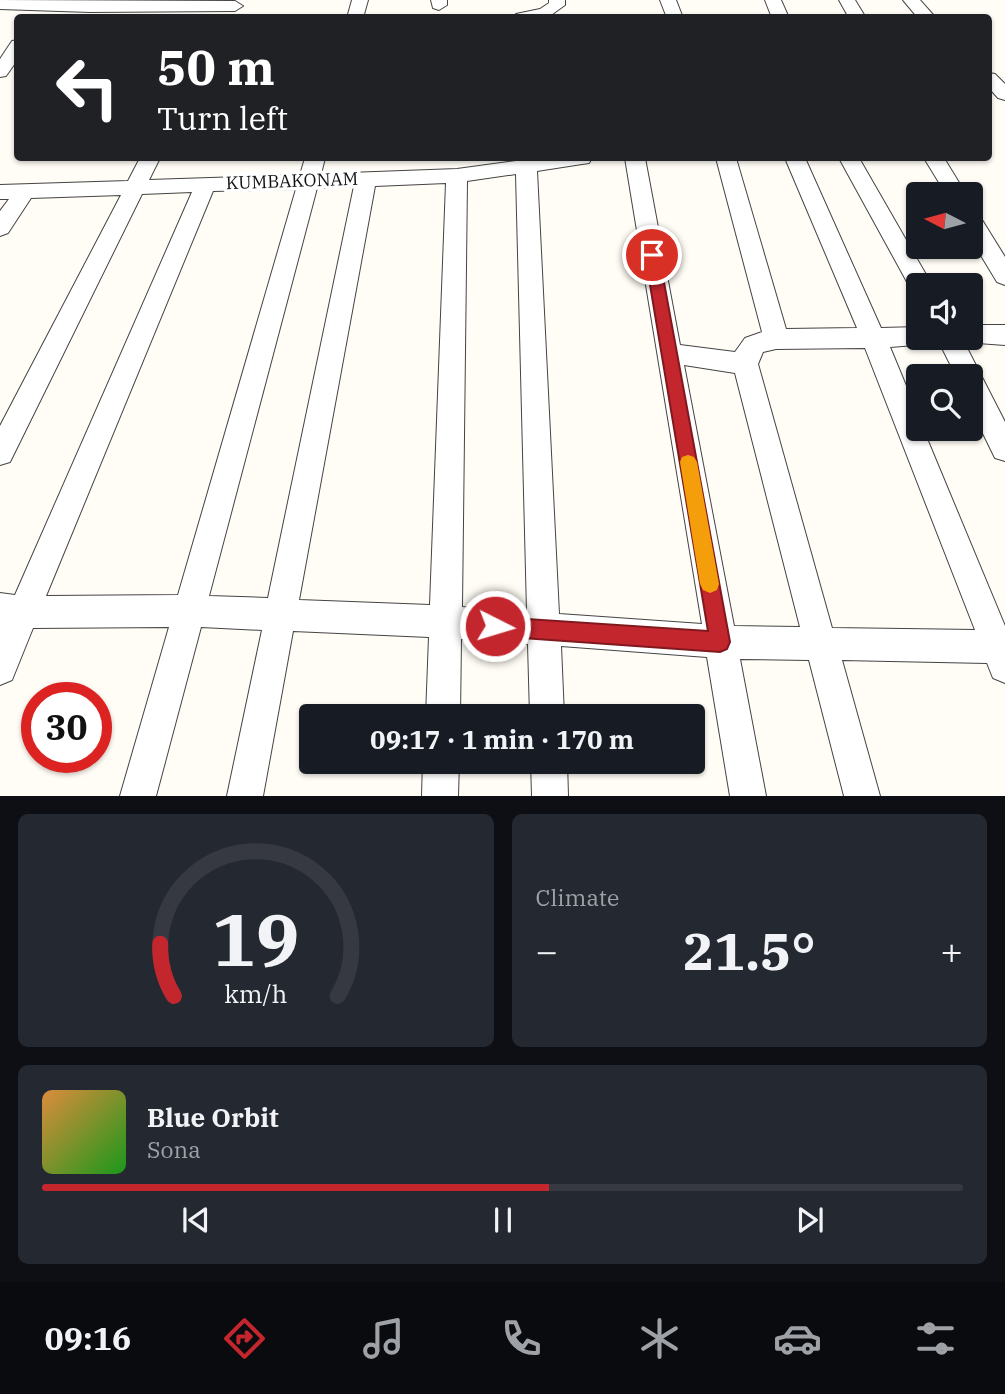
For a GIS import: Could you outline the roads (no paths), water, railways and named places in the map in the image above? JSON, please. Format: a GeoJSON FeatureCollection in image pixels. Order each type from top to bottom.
{"type":"FeatureCollection","features":[{"type":"Feature","properties":{"kind":"street"},"geometry":{"type":"LineString","coordinates":[[540,14],[557,5],[557,0]]}},
{"type":"Feature","properties":{"kind":"street"},"geometry":{"type":"LineString","coordinates":[[911,0],[924,14]]}},
{"type":"Feature","properties":{"kind":"street"},"geometry":{"type":"LineString","coordinates":[[0,4],[43,11],[234,8]]}},
{"type":"Feature","properties":{"kind":"street"},"geometry":{"type":"LineString","coordinates":[[0,72],[14,51]]}},
{"type":"Feature","properties":{"kind":"street"},"geometry":{"type":"LineString","coordinates":[[992,81],[1005,94]]}},
{"type":"Feature","properties":{"kind":"street"},"geometry":{"type":"LineString","coordinates":[[0,453],[148,161]]}},
{"type":"Feature","properties":{"kind":"street"},"geometry":{"type":"LineString","coordinates":[[636,161],[748,796]]}},
{"type":"Feature","properties":{"kind":"street"},"geometry":{"type":"LineString","coordinates":[[727,161],[776,339]]}},
{"type":"Feature","properties":{"kind":"street"},"geometry":{"type":"LineString","coordinates":[[12,610],[191,611],[447,622],[720,642],[822,643],[1002,653],[874,339],[796,161]]}},
{"type":"Feature","properties":{"kind":"street"},"geometry":{"type":"LineString","coordinates":[[851,161],[913,273]]}},
{"type":"Feature","properties":{"kind":"street"},"geometry":{"type":"LineString","coordinates":[[936,161],[949,182]]}},
{"type":"Feature","properties":{"kind":"street"},"geometry":{"type":"LineString","coordinates":[[526,162],[547,704]]}},
{"type":"Feature","properties":{"kind":"street","name":"KUMBAKONAM"},"geometry":{"type":"LineString","coordinates":[[0,192],[206,184],[311,170],[366,178],[457,176],[526,162]]}},
{"type":"Feature","properties":{"kind":"street"},"geometry":{"type":"LineString","coordinates":[[138,796],[311,170]]}},
{"type":"Feature","properties":{"kind":"street"},"geometry":{"type":"LineString","coordinates":[[444,704],[457,176]]}},
{"type":"Feature","properties":{"kind":"street"},"geometry":{"type":"LineString","coordinates":[[245,796],[366,178]]}},
{"type":"Feature","properties":{"kind":"street"},"geometry":{"type":"LineString","coordinates":[[0,668],[12,610],[206,184]]}},
{"type":"Feature","properties":{"kind":"street"},"geometry":{"type":"LineString","coordinates":[[0,228],[26,189]]}},
{"type":"Feature","properties":{"kind":"street"},"geometry":{"type":"LineString","coordinates":[[984,241],[1005,276]]}},
{"type":"Feature","properties":{"kind":"street"},"geometry":{"type":"LineString","coordinates":[[983,335],[1005,335]]}},
{"type":"Feature","properties":{"kind":"street"},"geometry":{"type":"LineString","coordinates":[[862,796],[745,364],[747,350],[755,342],[776,339],[906,338]]}},
{"type":"Feature","properties":{"kind":"street"},"geometry":{"type":"LineString","coordinates":[[669,353],[745,364]]}},
{"type":"Feature","properties":{"kind":"street"},"geometry":{"type":"LineString","coordinates":[[983,406],[1005,449]]}},
{"type":"Feature","properties":{"kind":"street"},"geometry":{"type":"LineString","coordinates":[[440,796],[441,774]]}},
{"type":"Feature","properties":{"kind":"street"},"geometry":{"type":"LineString","coordinates":[[549,774],[550,796]]}}]}
